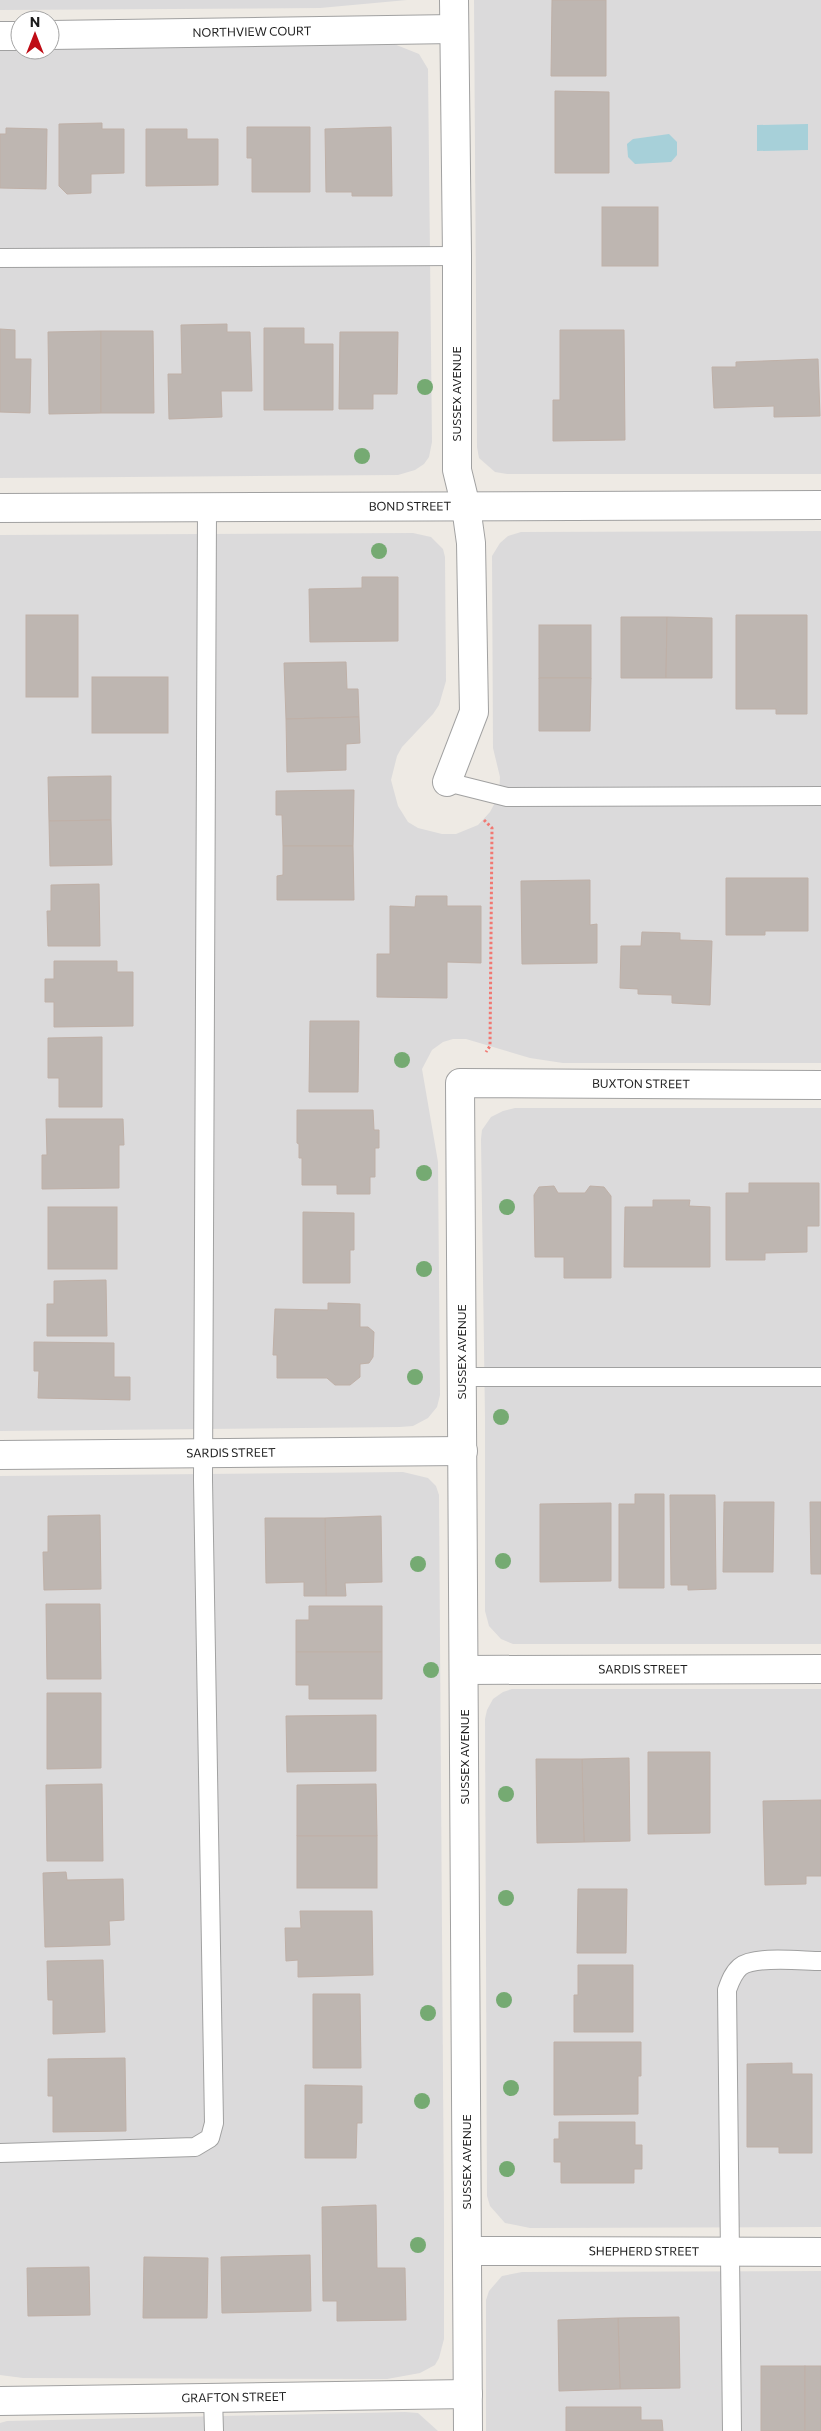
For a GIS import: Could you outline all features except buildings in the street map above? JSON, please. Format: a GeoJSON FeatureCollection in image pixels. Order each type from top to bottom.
{"type":"FeatureCollection","features":[{"type":"Feature","properties":{"kind":"street","name":"SUSSEX AVENUE"},"geometry":{"type":"LineString","coordinates":[[447,782],[474,712],[471,543],[466,507],[457,470],[454,0]]}},
{"type":"Feature","properties":{"kind":"street","name":"NORTHVIEW COURT"},"geometry":{"type":"LineString","coordinates":[[60,35],[454,29]]}},
{"type":"Feature","properties":{"kind":"street","name":"BOND STREET"},"geometry":{"type":"LineString","coordinates":[[0,508],[207,509],[821,505]]}},
{"type":"Feature","properties":{"kind":"street","name":"SUSSEX AVENUE"},"geometry":{"type":"LineString","coordinates":[[460,1083],[468,2431]]}},
{"type":"Feature","properties":{"kind":"street","name":"BUXTON STREET"},"geometry":{"type":"LineString","coordinates":[[460,1083],[821,1085]]}},
{"type":"Feature","properties":{"kind":"street","name":"SARDIS STREET"},"geometry":{"type":"LineString","coordinates":[[0,1455],[463,1451]]}},
{"type":"Feature","properties":{"kind":"street","name":"SARDIS STREET"},"geometry":{"type":"LineString","coordinates":[[464,1670],[821,1669]]}},
{"type":"Feature","properties":{"kind":"street","name":"SHEPHERD STREET"},"geometry":{"type":"LineString","coordinates":[[468,2251],[821,2252]]}},
{"type":"Feature","properties":{"kind":"street","name":"GRAFTON STREET"},"geometry":{"type":"LineString","coordinates":[[0,2401],[468,2394]]}},
{"type":"Feature","properties":{"kind":"lane"},"geometry":{"type":"LineString","coordinates":[[0,258],[457,256]]}},
{"type":"Feature","properties":{"kind":"lane"},"geometry":{"type":"LineString","coordinates":[[0,2153],[195,2147],[210,2138],[214,2123],[203,1454],[207,509]]}},
{"type":"Feature","properties":{"kind":"lane"},"geometry":{"type":"LineString","coordinates":[[447,782],[507,797],[821,796]]}},
{"type":"Feature","properties":{"kind":"lane"},"geometry":{"type":"LineString","coordinates":[[462,1377],[821,1376]]}},
{"type":"Feature","properties":{"kind":"lane"},"geometry":{"type":"LineString","coordinates":[[732,2431],[727,1990],[731,1978],[741,1966],[755,1961],[821,1961]]}},
{"type":"Feature","properties":{"kind":"lane"},"geometry":{"type":"LineString","coordinates":[[213,2398],[214,2431]]}},
{"type":"Feature","properties":{"kind":"path"},"geometry":{"type":"LineString","coordinates":[[447,782],[492,828],[490,1046]]}},
{"type":"Feature","properties":{"kind":"shaded area"},"geometry":{"type":"Polygon","coordinates":[[[0,0],[407,0],[320,8],[0,10],[0,0]]]}},
{"type":"Feature","properties":{"kind":"shaded area"},"geometry":{"type":"Polygon","coordinates":[[[474,0],[821,0],[821,474],[507,474],[495,472],[479,458],[477,447],[474,0]]]}},
{"type":"Feature","properties":{"kind":"shaded area"},"geometry":{"type":"Polygon","coordinates":[[[60,42],[389,42],[419,54],[428,69],[432,442],[429,457],[424,464],[415,470],[398,475],[0,478],[0,43],[10,43],[10,60],[60,60],[60,42]]]}},
{"type":"Feature","properties":{"kind":"shaded area"},"geometry":{"type":"Polygon","coordinates":[[[821,531],[821,1063],[563,1063],[530,1058],[466,1039],[453,1039],[443,1042],[432,1050],[422,1069],[438,1162],[440,1395],[437,1407],[428,1418],[413,1426],[400,1427],[0,1431],[0,535],[413,533],[431,537],[443,549],[445,557],[446,681],[439,705],[402,747],[397,756],[391,780],[398,806],[408,822],[418,828],[442,834],[456,834],[478,825],[490,812],[499,795],[500,777],[493,748],[492,556],[500,543],[508,536],[521,532],[821,531]]]}},
{"type":"Feature","properties":{"kind":"shaded area"},"geometry":{"type":"Polygon","coordinates":[[[515,1108],[821,1108],[821,1644],[513,1644],[501,1639],[489,1626],[485,1611],[485,1417],[481,1139],[482,1130],[491,1117],[515,1108]]]}},
{"type":"Feature","properties":{"kind":"shaded area"},"geometry":{"type":"Polygon","coordinates":[[[403,1472],[428,1478],[436,1486],[439,1495],[444,2339],[439,2358],[435,2365],[420,2373],[387,2379],[23,2378],[0,2375],[0,1476],[403,1472]]]}},
{"type":"Feature","properties":{"kind":"shaded area"},"geometry":{"type":"Polygon","coordinates":[[[512,1689],[821,1689],[821,2227],[530,2228],[505,2223],[490,2206],[487,2196],[485,1719],[493,1699],[503,1692],[512,1689]]]}},
{"type":"Feature","properties":{"kind":"shaded area"},"geometry":{"type":"Polygon","coordinates":[[[821,2271],[821,2431],[486,2431],[486,2300],[489,2291],[502,2276],[522,2272],[821,2271]]]}},
{"type":"Feature","properties":{"kind":"shaded area"},"geometry":{"type":"Polygon","coordinates":[[[418,2413],[438,2431],[0,2431],[0,2423],[7,2421],[418,2413]]]}},
{"type":"Feature","properties":{"kind":"water"},"geometry":{"type":"Polygon","coordinates":[[[808,124],[808,150],[757,151],[757,125],[808,124]]]}},
{"type":"Feature","properties":{"kind":"water"},"geometry":{"type":"Polygon","coordinates":[[[669,134],[677,142],[677,155],[671,162],[635,164],[628,157],[627,144],[633,139],[669,134]]]}}]}
